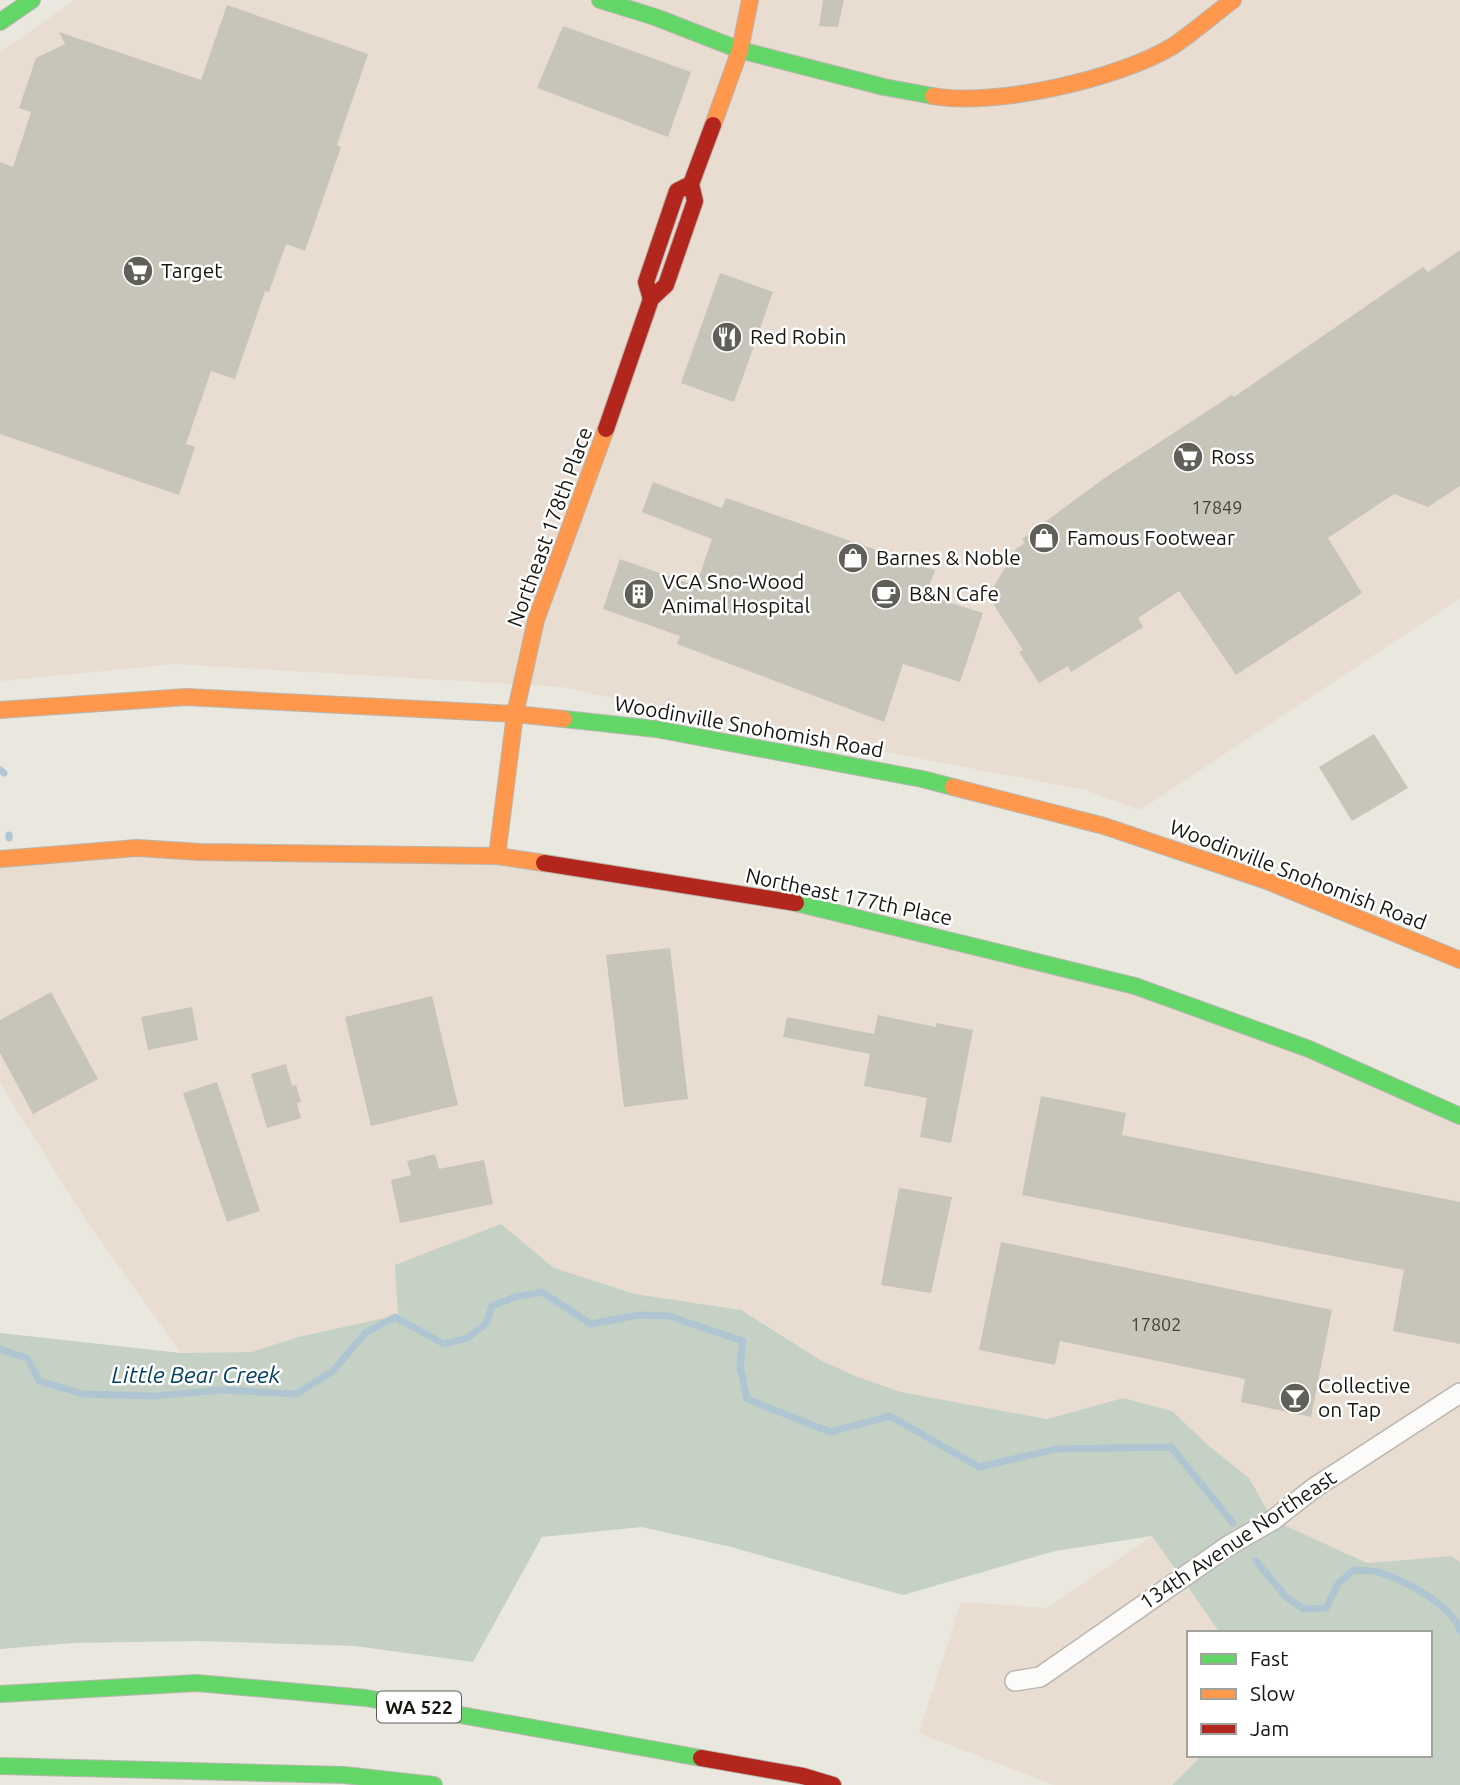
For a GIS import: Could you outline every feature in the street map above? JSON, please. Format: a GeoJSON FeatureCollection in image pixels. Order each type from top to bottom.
{"type":"FeatureCollection","features":[{"type":"Feature","properties":{"kind":"main road"},"geometry":{"type":"LineString","coordinates":[[0,22],[32,0]]}},
{"type":"Feature","properties":{"kind":"main road"},"geometry":{"type":"LineString","coordinates":[[600,0],[655,17],[740,50],[938,97],[998,97],[1071,85],[1120,71],[1172,46],[1233,0]]}},
{"type":"Feature","properties":{"kind":"main road","name":"Northeast 178th Place"},"geometry":{"type":"LineString","coordinates":[[497,856],[515,714],[536,620],[623,386],[650,299],[666,285],[695,201],[691,184],[740,50],[750,0]]}},
{"type":"Feature","properties":{"kind":"main road","name":"Woodinville Snohomish Road"},"geometry":{"type":"LineString","coordinates":[[0,710],[186,697],[515,714],[656,729],[922,779],[1104,826],[1267,881],[1460,960]]}},
{"type":"Feature","properties":{"kind":"main road","name":"Northeast 177th Place"},"geometry":{"type":"LineString","coordinates":[[0,859],[137,848],[200,852],[497,856],[799,903],[1135,986],[1309,1049],[1460,1116]]}},
{"type":"Feature","properties":{"kind":"main road","name":"WA 522"},"geometry":{"type":"LineString","coordinates":[[0,1694],[197,1684],[366,1698],[803,1776],[833,1785]]}},
{"type":"Feature","properties":{"kind":"main road"},"geometry":{"type":"LineString","coordinates":[[0,1766],[344,1775],[434,1785]]}},
{"type":"Feature","properties":{"kind":"street","name":"134th Avenue Northeast"},"geometry":{"type":"LineString","coordinates":[[1015,1681],[1040,1677],[1228,1546],[1273,1520],[1314,1488],[1460,1394]]}},
{"type":"Feature","properties":{"kind":"shaded area"},"geometry":{"type":"Polygon","coordinates":[[[75,0],[1460,0],[1460,598],[1140,810],[1085,790],[670,711],[563,687],[175,664],[0,681],[0,52],[75,0]]]}},
{"type":"Feature","properties":{"kind":"shaded area"},"geometry":{"type":"Polygon","coordinates":[[[497,856],[799,903],[1135,986],[1460,1116],[1460,1569],[1410,1559],[1367,1563],[1273,1520],[1262,1498],[1172,1411],[1123,1398],[1047,1419],[901,1392],[822,1361],[741,1310],[635,1294],[553,1268],[501,1224],[398,1315],[298,1337],[252,1352],[181,1353],[89,1225],[0,1083],[0,859],[497,856]]]}},
{"type":"Feature","properties":{"kind":"shaded area"},"geometry":{"type":"Polygon","coordinates":[[[501,1224],[554,1268],[635,1294],[741,1310],[822,1361],[901,1392],[1047,1419],[1123,1398],[1172,1411],[1209,1446],[1249,1478],[1273,1520],[1367,1563],[1451,1556],[1460,1562],[1460,1785],[1172,1785],[1200,1757],[1432,1757],[1432,1631],[1219,1631],[1152,1536],[1055,1551],[903,1595],[731,1547],[642,1527],[542,1537],[473,1662],[355,1646],[197,1641],[73,1643],[0,1649],[0,1333],[181,1353],[252,1352],[298,1337],[398,1315],[395,1265],[501,1224]]]}},
{"type":"Feature","properties":{"kind":"shaded area"},"geometry":{"type":"Polygon","coordinates":[[[1152,1536],[1219,1631],[1187,1631],[1187,1757],[1200,1757],[1172,1785],[1054,1785],[919,1733],[961,1602],[1047,1608],[1152,1536]]]}},
{"type":"Feature","properties":{"kind":"building"},"geometry":{"type":"Polygon","coordinates":[[[823,0],[844,0],[838,27],[819,26],[823,0]]]}},
{"type":"Feature","properties":{"kind":"building","name":"Target"},"geometry":{"type":"Polygon","coordinates":[[[227,5],[368,54],[337,145],[341,147],[305,251],[286,244],[269,292],[265,291],[235,379],[211,371],[186,444],[195,447],[179,495],[0,434],[0,162],[13,167],[31,112],[19,108],[36,58],[65,44],[59,32],[201,80],[227,5]]]}},
{"type":"Feature","properties":{"kind":"building"},"geometry":{"type":"Polygon","coordinates":[[[563,26],[691,72],[668,137],[537,88],[563,26]]]}},
{"type":"Feature","properties":{"kind":"building"},"geometry":{"type":"Polygon","coordinates":[[[1460,250],[1460,486],[1428,507],[1394,494],[1328,538],[1362,593],[1236,675],[1179,591],[1138,618],[1143,627],[1071,672],[1068,666],[1039,683],[1019,652],[1023,650],[988,596],[1011,558],[1009,554],[1025,543],[1022,539],[1106,477],[1232,395],[1234,397],[1423,267],[1428,272],[1460,250]]]}},
{"type":"Feature","properties":{"kind":"building","name":"Red Robin"},"geometry":{"type":"Polygon","coordinates":[[[720,273],[773,292],[734,402],[681,383],[720,273]]]}},
{"type":"Feature","properties":{"kind":"building"},"geometry":{"type":"Polygon","coordinates":[[[653,482],[722,508],[726,498],[935,570],[926,595],[983,613],[960,682],[903,664],[884,722],[677,644],[680,636],[603,609],[620,559],[696,586],[712,539],[642,512],[653,482]]]}},
{"type":"Feature","properties":{"kind":"building"},"geometry":{"type":"Polygon","coordinates":[[[1374,734],[1408,788],[1352,821],[1319,767],[1374,734]]]}},
{"type":"Feature","properties":{"kind":"building"},"geometry":{"type":"Polygon","coordinates":[[[670,948],[688,1099],[624,1107],[606,955],[670,948]]]}},
{"type":"Feature","properties":{"kind":"building"},"geometry":{"type":"Polygon","coordinates":[[[51,992],[98,1079],[33,1114],[0,1053],[0,1020],[51,992]]]}},
{"type":"Feature","properties":{"kind":"building"},"geometry":{"type":"Polygon","coordinates":[[[432,996],[458,1105],[371,1126],[345,1017],[432,996]]]}},
{"type":"Feature","properties":{"kind":"building"},"geometry":{"type":"Polygon","coordinates":[[[192,1007],[198,1040],[148,1050],[141,1017],[192,1007]]]}},
{"type":"Feature","properties":{"kind":"building"},"geometry":{"type":"Polygon","coordinates":[[[878,1015],[936,1027],[936,1023],[973,1030],[951,1143],[920,1137],[927,1098],[864,1086],[870,1054],[783,1037],[787,1017],[874,1034],[878,1015]]]}},
{"type":"Feature","properties":{"kind":"building"},"geometry":{"type":"Polygon","coordinates":[[[286,1064],[292,1086],[296,1085],[301,1102],[297,1103],[301,1118],[267,1128],[251,1074],[286,1064]]]}},
{"type":"Feature","properties":{"kind":"building"},"geometry":{"type":"Polygon","coordinates":[[[217,1082],[260,1211],[227,1222],[183,1093],[217,1082]]]}},
{"type":"Feature","properties":{"kind":"building"},"geometry":{"type":"Polygon","coordinates":[[[1041,1096],[1126,1113],[1122,1135],[1460,1202],[1460,1344],[1393,1331],[1404,1270],[1022,1195],[1041,1096]]]}},
{"type":"Feature","properties":{"kind":"building"},"geometry":{"type":"Polygon","coordinates":[[[435,1154],[439,1169],[484,1160],[493,1204],[400,1223],[391,1180],[411,1175],[407,1161],[435,1154]]]}},
{"type":"Feature","properties":{"kind":"building"},"geometry":{"type":"Polygon","coordinates":[[[899,1188],[952,1197],[931,1293],[881,1285],[899,1188]]]}},
{"type":"Feature","properties":{"kind":"building"},"geometry":{"type":"Polygon","coordinates":[[[1001,1242],[1332,1310],[1311,1417],[1241,1402],[1245,1379],[1060,1341],[1055,1365],[979,1350],[1001,1242]]]}},
{"type":"Feature","properties":{"kind":"waterway"},"geometry":{"type":"LineString","coordinates":[[0,770],[4,773]]}},
{"type":"Feature","properties":{"kind":"waterway","name":"Little Bear Creek"},"geometry":{"type":"LineString","coordinates":[[0,1349],[27,1358],[39,1381],[83,1394],[155,1396],[221,1390],[296,1394],[333,1371],[365,1333],[395,1317],[444,1344],[467,1338],[486,1324],[492,1306],[515,1297],[542,1292],[591,1324],[639,1315],[669,1316],[743,1341],[740,1366],[747,1399],[830,1432],[890,1416],[979,1467],[1056,1449],[1171,1447],[1233,1523]]}},
{"type":"Feature","properties":{"kind":"waterway","name":"Little Bear Creek"},"geometry":{"type":"LineString","coordinates":[[1256,1561],[1286,1597],[1304,1609],[1326,1608],[1338,1584],[1353,1570],[1375,1571],[1427,1595],[1448,1612],[1460,1631]]}},
{"type":"Feature","properties":{"kind":"traffic: fast"},"geometry":{"type":"LineString","coordinates":[[0,22],[32,0]]}},
{"type":"Feature","properties":{"kind":"traffic: fast"},"geometry":{"type":"LineString","coordinates":[[600,0],[655,17],[740,50],[884,87],[933,96]]}},
{"type":"Feature","properties":{"kind":"traffic: fast"},"geometry":{"type":"LineString","coordinates":[[564,719],[656,729],[953,787]]}},
{"type":"Feature","properties":{"kind":"traffic: fast"},"geometry":{"type":"LineString","coordinates":[[796,903],[1135,986],[1309,1049],[1460,1116]]}},
{"type":"Feature","properties":{"kind":"traffic: fast"},"geometry":{"type":"LineString","coordinates":[[0,1694],[197,1683],[366,1698],[701,1758]]}},
{"type":"Feature","properties":{"kind":"traffic: fast"},"geometry":{"type":"LineString","coordinates":[[0,1766],[344,1775],[434,1785]]}},
{"type":"Feature","properties":{"kind":"traffic: slow"},"geometry":{"type":"LineString","coordinates":[[713,125],[740,50],[750,0]]}},
{"type":"Feature","properties":{"kind":"traffic: slow"},"geometry":{"type":"LineString","coordinates":[[933,96],[959,98],[1022,94],[1090,79],[1150,58],[1173,46],[1233,0]]}},
{"type":"Feature","properties":{"kind":"traffic: slow"},"geometry":{"type":"LineString","coordinates":[[497,856],[515,714],[536,620],[606,429]]}},
{"type":"Feature","properties":{"kind":"traffic: slow"},"geometry":{"type":"LineString","coordinates":[[0,710],[186,697],[515,714],[564,719]]}},
{"type":"Feature","properties":{"kind":"traffic: slow"},"geometry":{"type":"LineString","coordinates":[[953,787],[1104,826],[1267,881],[1460,960]]}},
{"type":"Feature","properties":{"kind":"traffic: slow"},"geometry":{"type":"LineString","coordinates":[[0,859],[137,848],[200,852],[497,856],[544,863]]}},
{"type":"Feature","properties":{"kind":"traffic: jam"},"geometry":{"type":"LineString","coordinates":[[606,429],[651,299],[666,285],[695,201],[691,184],[713,125]]}},
{"type":"Feature","properties":{"kind":"traffic: jam"},"geometry":{"type":"LineString","coordinates":[[651,299],[646,282],[677,191],[691,184]]}},
{"type":"Feature","properties":{"kind":"traffic: jam"},"geometry":{"type":"LineString","coordinates":[[544,863],[796,903]]}},
{"type":"Feature","properties":{"kind":"traffic: jam"},"geometry":{"type":"LineString","coordinates":[[701,1758],[803,1776],[833,1785]]}},
{"type":"Feature","properties":{"kind":"place","name":"Target"},"geometry":{"type":"Point","coordinates":[138,271]}},
{"type":"Feature","properties":{"kind":"place","name":"Red Robin"},"geometry":{"type":"Point","coordinates":[727,337]}},
{"type":"Feature","properties":{"kind":"place","name":"Ross"},"geometry":{"type":"Point","coordinates":[1188,457]}},
{"type":"Feature","properties":{"kind":"place","name":"Famous Footwear"},"geometry":{"type":"Point","coordinates":[1044,538]}},
{"type":"Feature","properties":{"kind":"place","name":"Barnes & Noble"},"geometry":{"type":"Point","coordinates":[853,558]}},
{"type":"Feature","properties":{"kind":"place","name":"VCA Sno-Wood Animal Hospital"},"geometry":{"type":"Point","coordinates":[639,594]}},
{"type":"Feature","properties":{"kind":"place","name":"B&N Cafe"},"geometry":{"type":"Point","coordinates":[886,594]}},
{"type":"Feature","properties":{"kind":"place","name":"Collective on Tap"},"geometry":{"type":"Point","coordinates":[1295,1398]}}]}
